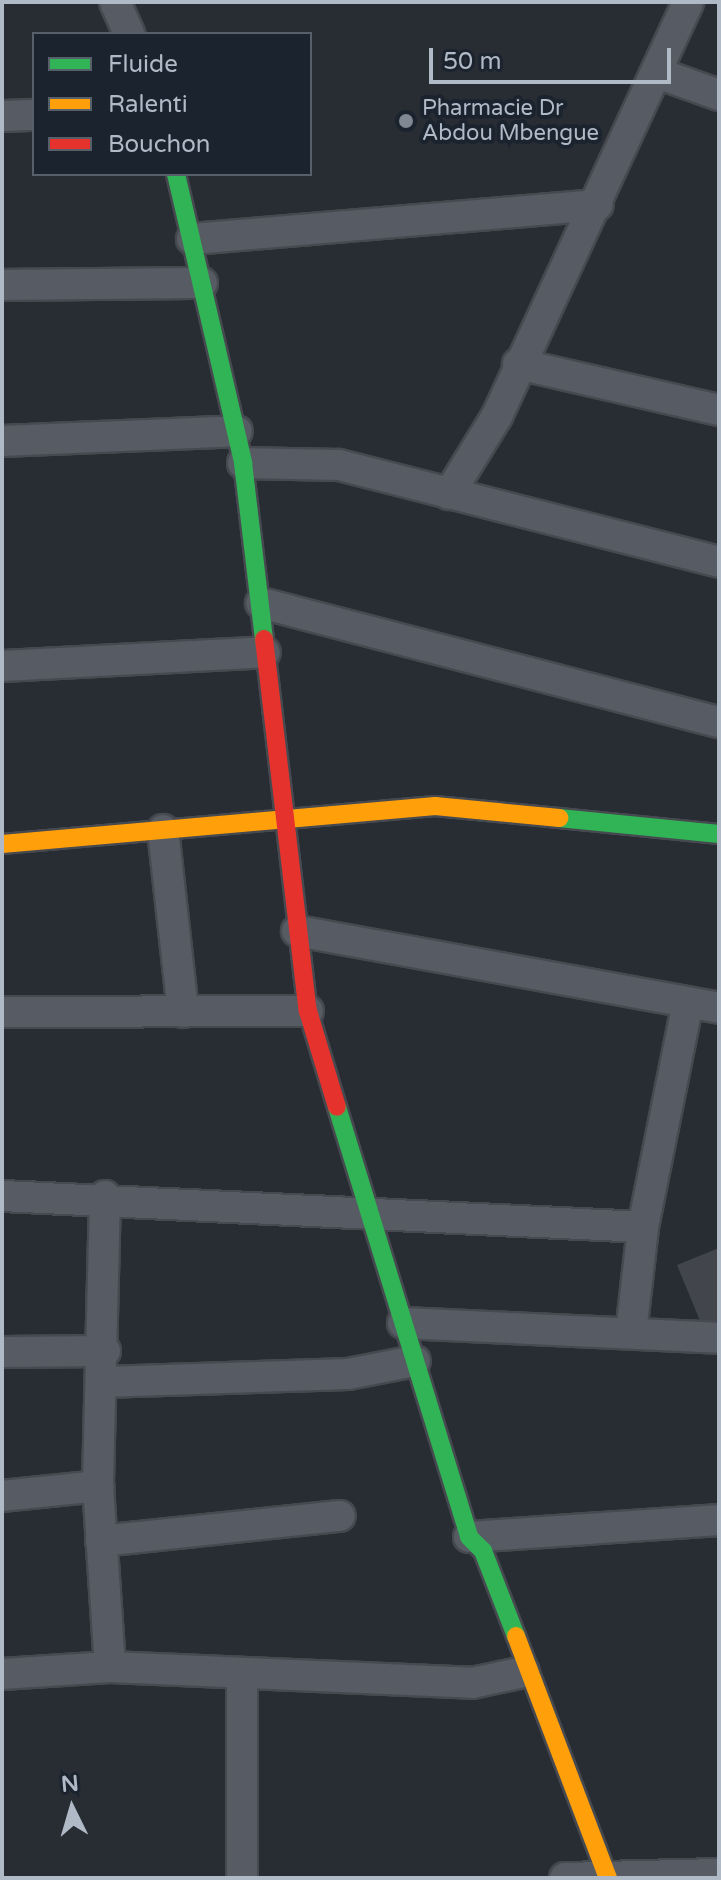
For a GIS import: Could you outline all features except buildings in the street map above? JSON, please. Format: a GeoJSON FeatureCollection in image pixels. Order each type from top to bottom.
{"type":"FeatureCollection","features":[{"type":"Feature","properties":{"kind":"street"},"geometry":{"type":"LineString","coordinates":[[115,2],[128,32]]}},
{"type":"Feature","properties":{"kind":"street"},"geometry":{"type":"LineString","coordinates":[[449,494],[497,416],[518,364],[660,74],[688,2]]}},
{"type":"Feature","properties":{"kind":"street"},"geometry":{"type":"LineString","coordinates":[[660,74],[719,95]]}},
{"type":"Feature","properties":{"kind":"street"},"geometry":{"type":"LineString","coordinates":[[2,116],[32,115]]}},
{"type":"Feature","properties":{"kind":"street"},"geometry":{"type":"LineString","coordinates":[[176,176],[243,463],[308,1011],[469,1537],[483,1551],[524,1672],[607,1876]]}},
{"type":"Feature","properties":{"kind":"street"},"geometry":{"type":"LineString","coordinates":[[192,239],[598,205]]}},
{"type":"Feature","properties":{"kind":"street"},"geometry":{"type":"LineString","coordinates":[[2,285],[202,283]]}},
{"type":"Feature","properties":{"kind":"street"},"geometry":{"type":"LineString","coordinates":[[518,364],[719,410]]}},
{"type":"Feature","properties":{"kind":"street"},"geometry":{"type":"LineString","coordinates":[[2,441],[237,431]]}},
{"type":"Feature","properties":{"kind":"street"},"geometry":{"type":"LineString","coordinates":[[243,463],[339,465],[719,562]]}},
{"type":"Feature","properties":{"kind":"street"},"geometry":{"type":"LineString","coordinates":[[261,603],[719,722]]}},
{"type":"Feature","properties":{"kind":"street"},"geometry":{"type":"LineString","coordinates":[[2,666],[265,652]]}},
{"type":"Feature","properties":{"kind":"street"},"geometry":{"type":"LineString","coordinates":[[2,844],[283,816],[435,806],[719,834]]}},
{"type":"Feature","properties":{"kind":"street"},"geometry":{"type":"LineString","coordinates":[[163,830],[183,1012]]}},
{"type":"Feature","properties":{"kind":"street"},"geometry":{"type":"LineString","coordinates":[[297,931],[719,1008]]}},
{"type":"Feature","properties":{"kind":"street"},"geometry":{"type":"LineString","coordinates":[[631,1333],[643,1227],[688,1002]]}},
{"type":"Feature","properties":{"kind":"street"},"geometry":{"type":"LineString","coordinates":[[2,1012],[308,1011]]}},
{"type":"Feature","properties":{"kind":"street"},"geometry":{"type":"LineString","coordinates":[[2,1196],[105,1196],[643,1227]]}},
{"type":"Feature","properties":{"kind":"street"},"geometry":{"type":"LineString","coordinates":[[105,1196],[105,1351],[98,1486],[110,1667]]}},
{"type":"Feature","properties":{"kind":"street"},"geometry":{"type":"LineString","coordinates":[[403,1323],[719,1338]]}},
{"type":"Feature","properties":{"kind":"street"},"geometry":{"type":"LineString","coordinates":[[2,1352],[105,1351]]}},
{"type":"Feature","properties":{"kind":"street"},"geometry":{"type":"LineString","coordinates":[[104,1382],[348,1374],[415,1361]]}},
{"type":"Feature","properties":{"kind":"street"},"geometry":{"type":"LineString","coordinates":[[2,1496],[98,1486]]}},
{"type":"Feature","properties":{"kind":"street"},"geometry":{"type":"LineString","coordinates":[[101,1541],[340,1516]]}},
{"type":"Feature","properties":{"kind":"street"},"geometry":{"type":"LineString","coordinates":[[469,1537],[719,1520]]}},
{"type":"Feature","properties":{"kind":"street"},"geometry":{"type":"LineString","coordinates":[[2,1674],[110,1667],[472,1683],[524,1672]]}},
{"type":"Feature","properties":{"kind":"street"},"geometry":{"type":"LineString","coordinates":[[242,1675],[242,1878]]}},
{"type":"Feature","properties":{"kind":"street"},"geometry":{"type":"LineString","coordinates":[[565,1878],[719,1874]]}},
{"type":"Feature","properties":{"kind":"traffic: fast"},"geometry":{"type":"LineString","coordinates":[[176,176],[243,463],[264,639]]}},
{"type":"Feature","properties":{"kind":"traffic: fast"},"geometry":{"type":"LineString","coordinates":[[559,818],[719,834]]}},
{"type":"Feature","properties":{"kind":"traffic: fast"},"geometry":{"type":"LineString","coordinates":[[337,1107],[469,1537],[483,1551],[516,1636]]}},
{"type":"Feature","properties":{"kind":"traffic: slow"},"geometry":{"type":"LineString","coordinates":[[2,844],[435,806],[559,818]]}},
{"type":"Feature","properties":{"kind":"traffic: slow"},"geometry":{"type":"LineString","coordinates":[[516,1636],[608,1878]]}},
{"type":"Feature","properties":{"kind":"traffic: jam"},"geometry":{"type":"LineString","coordinates":[[264,639],[308,1011],[337,1107]]}},
{"type":"Feature","properties":{"kind":"place","name":"Pharmacie Dr Abdou Mbengue"},"geometry":{"type":"Point","coordinates":[406,121]}}]}
